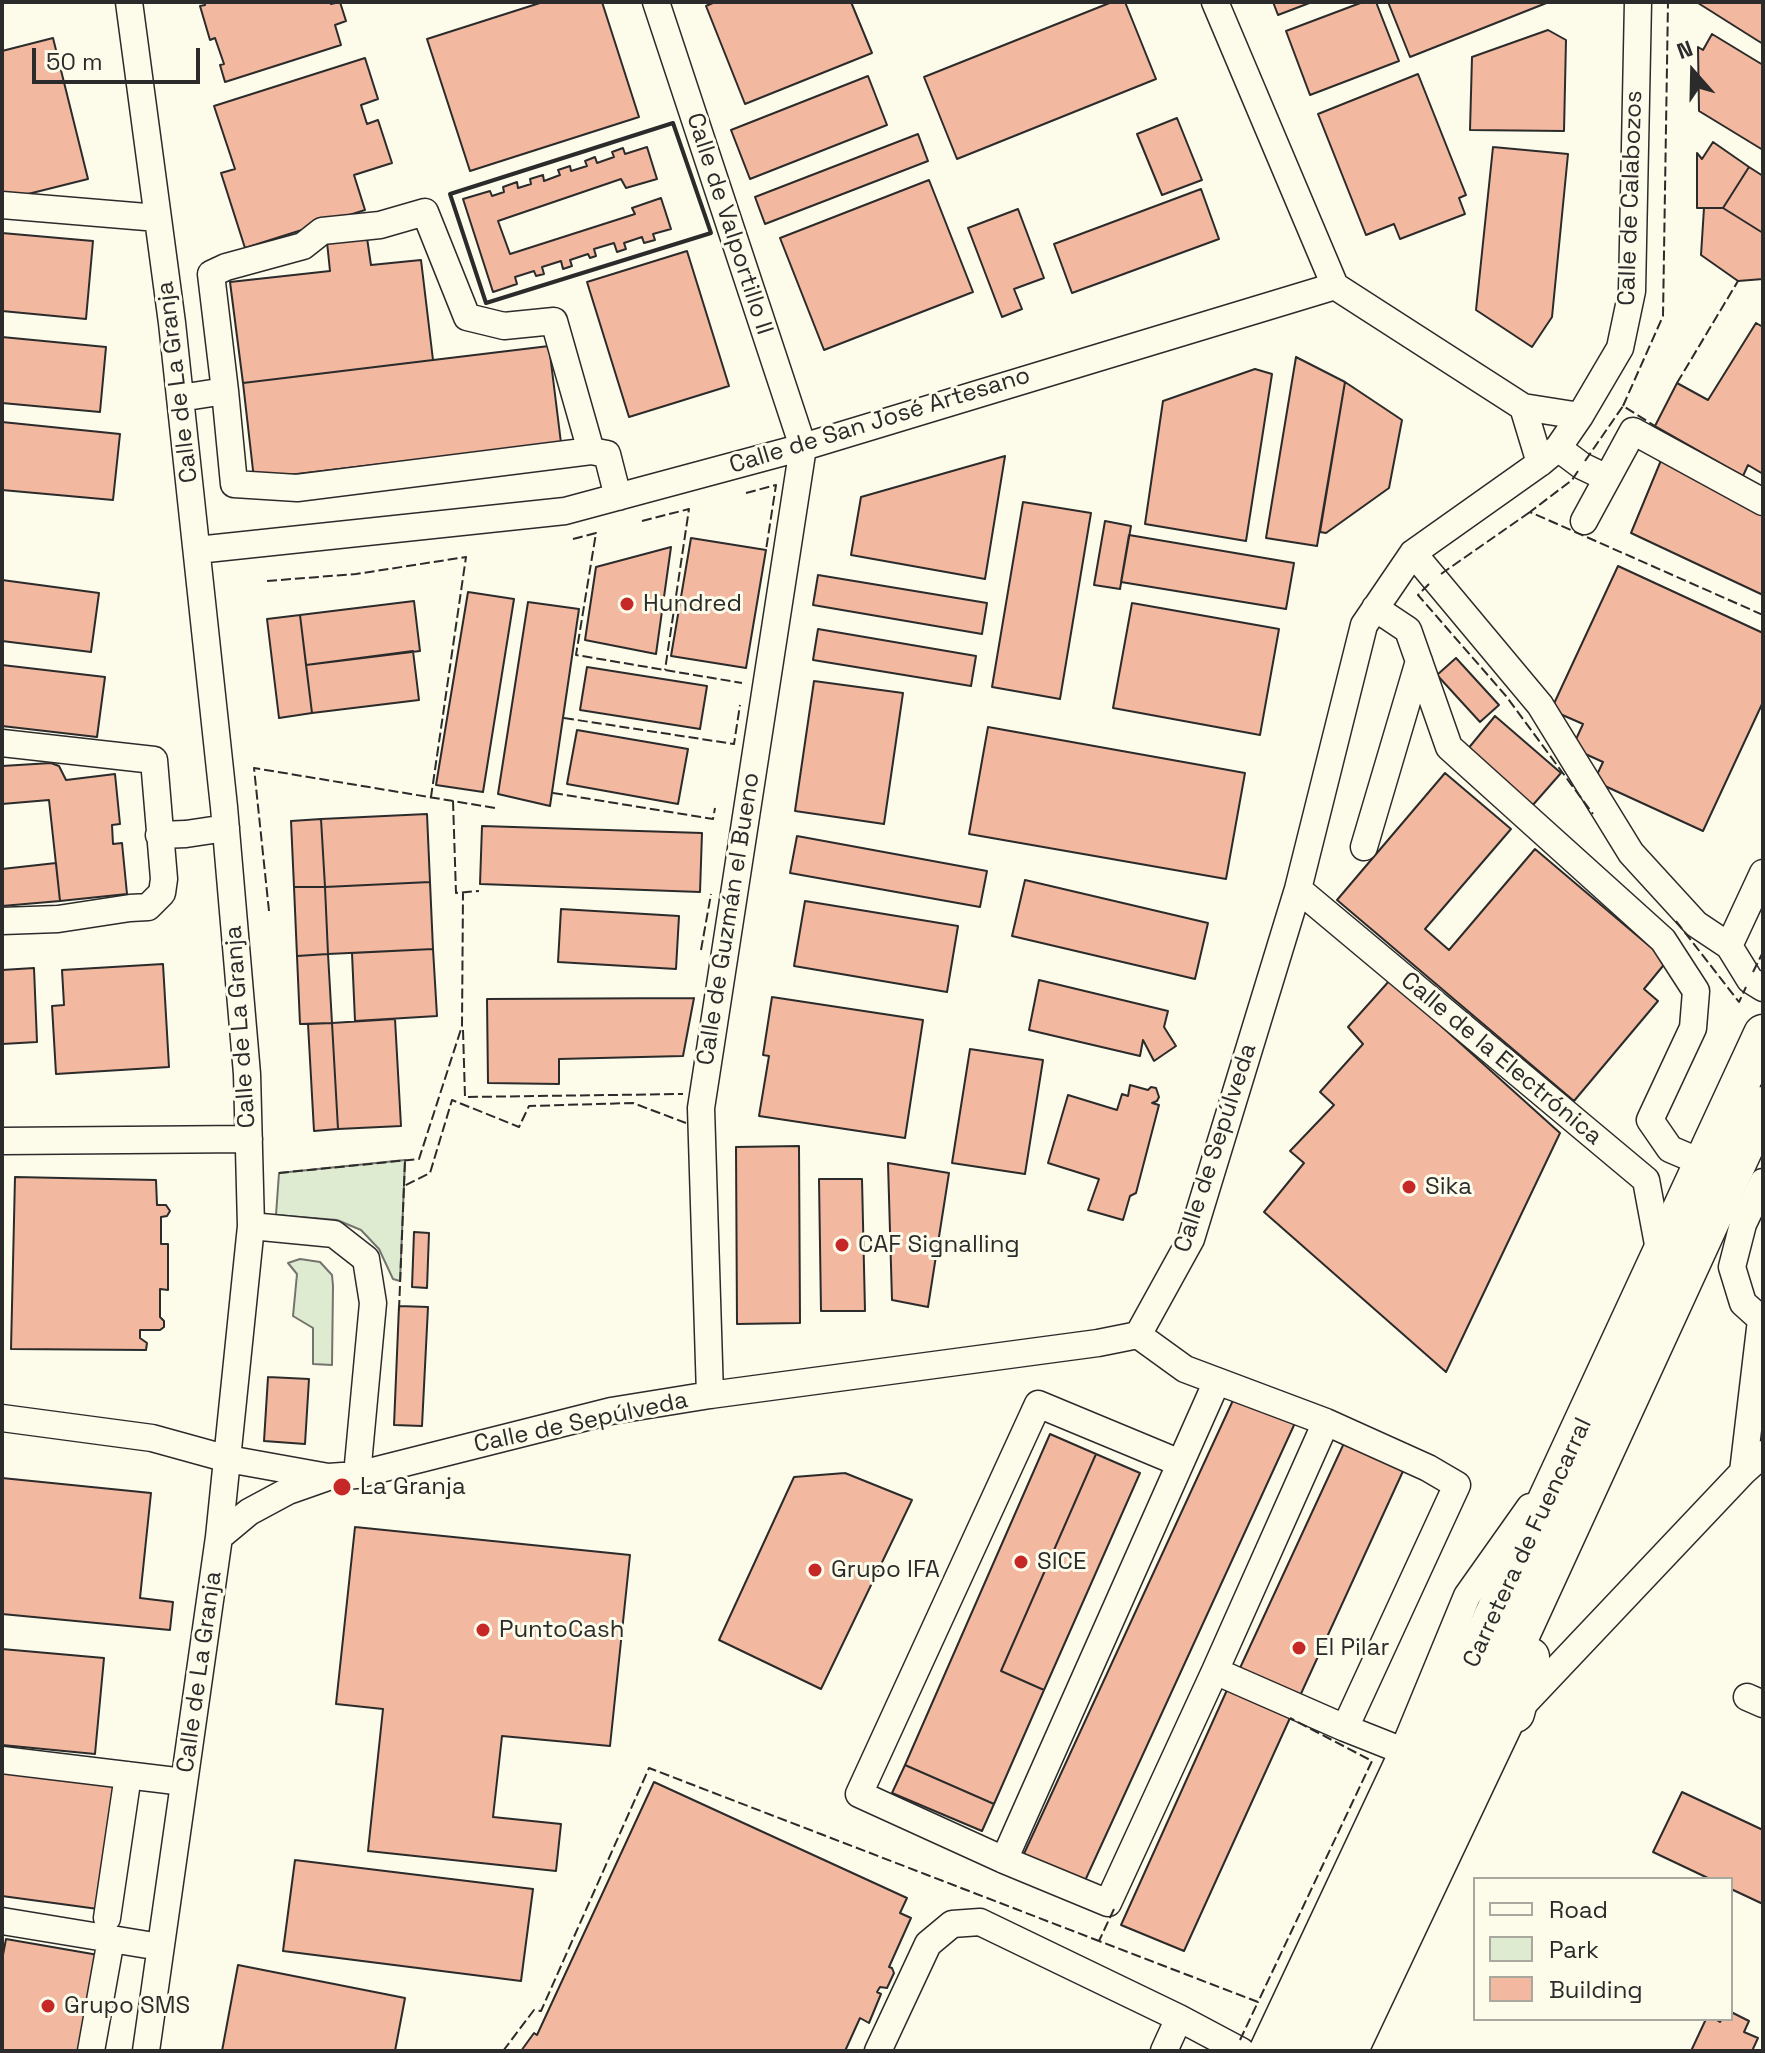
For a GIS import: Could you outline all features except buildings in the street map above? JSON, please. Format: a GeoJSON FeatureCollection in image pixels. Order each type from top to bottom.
{"type":"FeatureCollection","features":[{"type":"Feature","properties":{"kind":"highway","name":"Carretera de Fuencarral"},"geometry":{"type":"LineString","coordinates":[[1292,2051],[1763,1034]]}},
{"type":"Feature","properties":{"kind":"highway","name":"Carretera de Fuencarral"},"geometry":{"type":"LineString","coordinates":[[1322,2051],[1454,1779],[1763,1106]]}},
{"type":"Feature","properties":{"kind":"highway"},"geometry":{"type":"LineString","coordinates":[[1515,1713],[1562,1543]]}},
{"type":"Feature","properties":{"kind":"street","name":"Calle de La Granja"},"geometry":{"type":"LineString","coordinates":[[129,2],[180,398],[226,828],[247,1074],[251,1226],[219,1537],[146,2051]]}},
{"type":"Feature","properties":{"kind":"street","name":"Calle de Valportillo II"},"geometry":{"type":"LineString","coordinates":[[656,2],[803,447]]}},
{"type":"Feature","properties":{"kind":"street"},"geometry":{"type":"LineString","coordinates":[[1215,2],[1335,286],[1523,407],[1580,416]]}},
{"type":"Feature","properties":{"kind":"street","name":"Calle de Calabozos"},"geometry":{"type":"LineString","coordinates":[[1549,456],[1580,416],[1620,348],[1632,291],[1638,2]]}},
{"type":"Feature","properties":{"kind":"street"},"geometry":{"type":"LineString","coordinates":[[2,205],[158,218]]}},
{"type":"Feature","properties":{"kind":"street"},"geometry":{"type":"LineString","coordinates":[[591,451],[554,321],[504,326],[467,317],[425,212],[380,225],[322,231],[303,246],[211,274],[234,484],[297,488],[591,451],[607,454],[618,497]]}},
{"type":"Feature","properties":{"kind":"street","name":"Calle de San José Artesano"},"geometry":{"type":"LineString","coordinates":[[197,550],[565,511],[803,447],[1335,286]]}},
{"type":"Feature","properties":{"kind":"street"},"geometry":{"type":"LineString","coordinates":[[180,398],[225,391]]}},
{"type":"Feature","properties":{"kind":"street"},"geometry":{"type":"LineString","coordinates":[[1523,407],[1549,456],[1607,478]]}},
{"type":"Feature","properties":{"kind":"street"},"geometry":{"type":"LineString","coordinates":[[1584,521],[1633,431],[1763,502]]}},
{"type":"Feature","properties":{"kind":"street","name":"Calle de Guzmán el Bueno"},"geometry":{"type":"LineString","coordinates":[[710,1395],[701,1108],[803,447]]}},
{"type":"Feature","properties":{"kind":"street","name":"Calle de Sepúlveda"},"geometry":{"type":"LineString","coordinates":[[2,1418],[152,1438],[228,1459],[328,1477],[357,1475],[611,1411],[1138,1335],[1191,1239],[1298,889],[1364,625],[1413,553],[1549,456]]}},
{"type":"Feature","properties":{"kind":"street"},"geometry":{"type":"LineString","coordinates":[[1413,553],[1540,705],[1631,853],[1696,924],[1729,946],[1750,980],[1763,988]]}},
{"type":"Feature","properties":{"kind":"street"},"geometry":{"type":"LineString","coordinates":[[1375,608],[1408,630],[1449,747],[1663,940],[1696,991],[1693,1028],[1650,1120],[1670,1149],[1703,1163]]}},
{"type":"Feature","properties":{"kind":"street"},"geometry":{"type":"LineString","coordinates":[[1364,847],[1419,661]]}},
{"type":"Feature","properties":{"kind":"street"},"geometry":{"type":"LineString","coordinates":[[2,743],[154,760],[164,879],[162,893],[148,907],[58,919],[2,921]]}},
{"type":"Feature","properties":{"kind":"street"},"geometry":{"type":"LineString","coordinates":[[159,835],[226,828]]}},
{"type":"Feature","properties":{"kind":"street"},"geometry":{"type":"LineString","coordinates":[[1729,946],[1763,873]]}},
{"type":"Feature","properties":{"kind":"street","name":"Calle de la Electrónica"},"geometry":{"type":"LineString","coordinates":[[1298,889],[1646,1180],[1660,1255]]}},
{"type":"Feature","properties":{"kind":"street"},"geometry":{"type":"LineString","coordinates":[[2,1141],[249,1139]]}},
{"type":"Feature","properties":{"kind":"street"},"geometry":{"type":"LineString","coordinates":[[1361,2044],[1515,1713],[1753,1463],[1762,1318],[1743,1303],[1732,1267],[1743,1224],[1763,1182]]}},
{"type":"Feature","properties":{"kind":"street"},"geometry":{"type":"LineString","coordinates":[[251,1226],[334,1234],[366,1259],[373,1303],[357,1475]]}},
{"type":"Feature","properties":{"kind":"street"},"geometry":{"type":"LineString","coordinates":[[1138,1335],[1185,1369],[1326,1422],[1428,1468],[1457,1485],[1345,1728]]}},
{"type":"Feature","properties":{"kind":"street"},"geometry":{"type":"LineString","coordinates":[[1004,1860],[1217,1381]]}},
{"type":"Feature","properties":{"kind":"street"},"geometry":{"type":"LineString","coordinates":[[1180,1463],[1038,1404],[859,1794],[1108,1903],[1326,1422]]}},
{"type":"Feature","properties":{"kind":"street"},"geometry":{"type":"LineString","coordinates":[[1262,2051],[1403,1751],[1467,1596],[1573,1445]]}},
{"type":"Feature","properties":{"kind":"street","name":"Calle de Sepúlveda"},"geometry":{"type":"LineString","coordinates":[[219,1537],[249,1512],[288,1491],[328,1477]]}},
{"type":"Feature","properties":{"kind":"street"},"geometry":{"type":"LineString","coordinates":[[1215,1671],[1403,1751]]}},
{"type":"Feature","properties":{"kind":"street"},"geometry":{"type":"LineString","coordinates":[[2,1760],[184,1782]]}},
{"type":"Feature","properties":{"kind":"street"},"geometry":{"type":"LineString","coordinates":[[91,2051],[128,1775]]}},
{"type":"Feature","properties":{"kind":"street"},"geometry":{"type":"LineString","coordinates":[[2,1921],[109,1928],[160,1947]]}},
{"type":"Feature","properties":{"kind":"street"},"geometry":{"type":"LineString","coordinates":[[878,2051],[928,1944],[952,1924],[980,1922],[1241,2051]]}},
{"type":"Feature","properties":{"kind":"street"},"geometry":{"type":"LineString","coordinates":[[1164,2051],[1179,2018]]}},
{"type":"Feature","properties":{"kind":"green space"},"geometry":{"type":"Polygon","coordinates":[[[405,1160],[400,1281],[393,1279],[379,1249],[361,1230],[337,1220],[276,1215],[279,1173],[405,1160]]]}},
{"type":"Feature","properties":{"kind":"green space"},"geometry":{"type":"Polygon","coordinates":[[[300,1259],[320,1262],[332,1275],[332,1365],[313,1364],[313,1328],[293,1316],[297,1274],[288,1263],[300,1259]]]}},
{"type":"Feature","properties":{"kind":"fence"},"geometry":{"type":"LineString","coordinates":[[1623,406],[1663,316],[1668,2]]}},
{"type":"Feature","properties":{"kind":"fence"},"geometry":{"type":"LineString","coordinates":[[1677,383],[1738,281]]}},
{"type":"Feature","properties":{"kind":"fence"},"geometry":{"type":"LineString","coordinates":[[1585,461],[1623,406],[1655,426]]}},
{"type":"Feature","properties":{"kind":"fence"},"geometry":{"type":"LineString","coordinates":[[1578,471],[1572,480],[1530,512],[1763,615]]}},
{"type":"Feature","properties":{"kind":"fence"},"geometry":{"type":"LineString","coordinates":[[746,493],[776,485],[766,550]]}},
{"type":"Feature","properties":{"kind":"fence"},"geometry":{"type":"LineString","coordinates":[[642,521],[689,509],[665,670]]}},
{"type":"Feature","properties":{"kind":"fence"},"geometry":{"type":"LineString","coordinates":[[1441,574],[1530,512]]}},
{"type":"Feature","properties":{"kind":"fence"},"geometry":{"type":"LineString","coordinates":[[573,539],[596,533],[576,655],[742,683]]}},
{"type":"Feature","properties":{"kind":"fence"},"geometry":{"type":"LineString","coordinates":[[267,581],[356,574],[466,557],[431,797]]}},
{"type":"Feature","properties":{"kind":"fence"},"geometry":{"type":"LineString","coordinates":[[1429,584],[1418,595],[1506,696],[1593,814]]}},
{"type":"Feature","properties":{"kind":"fence"},"geometry":{"type":"LineString","coordinates":[[564,718],[734,744],[740,705]]}},
{"type":"Feature","properties":{"kind":"fence"},"geometry":{"type":"LineString","coordinates":[[269,911],[254,768],[495,808]]}},
{"type":"Feature","properties":{"kind":"fence"},"geometry":{"type":"LineString","coordinates":[[553,793],[713,819],[715,808]]}},
{"type":"Feature","properties":{"kind":"fence"},"geometry":{"type":"LineString","coordinates":[[453,801],[456,893],[479,891]]}},
{"type":"Feature","properties":{"kind":"fence"},"geometry":{"type":"LineString","coordinates":[[279,1173],[419,1159],[462,1026],[463,893]]}},
{"type":"Feature","properties":{"kind":"fence"},"geometry":{"type":"LineString","coordinates":[[701,950],[711,894]]}},
{"type":"Feature","properties":{"kind":"fence"},"geometry":{"type":"LineString","coordinates":[[1676,921],[1739,1002],[1746,987]]}},
{"type":"Feature","properties":{"kind":"fence"},"geometry":{"type":"LineString","coordinates":[[1753,972],[1763,952]]}},
{"type":"Feature","properties":{"kind":"fence"},"geometry":{"type":"LineString","coordinates":[[463,1030],[465,1097],[683,1094]]}},
{"type":"Feature","properties":{"kind":"fence"},"geometry":{"type":"LineString","coordinates":[[399,1310],[404,1186],[430,1173],[452,1100],[519,1127],[529,1106],[633,1103],[686,1123]]}},
{"type":"Feature","properties":{"kind":"fence"},"geometry":{"type":"LineString","coordinates":[[404,1186],[405,1160]]}},
{"type":"Feature","properties":{"kind":"fence"},"geometry":{"type":"LineString","coordinates":[[1114,1909],[1099,1941],[1258,2002],[1372,1761],[1290,1718]]}},
{"type":"Feature","properties":{"kind":"fence"},"geometry":{"type":"LineString","coordinates":[[503,2051],[534,2010],[541,2011],[649,1768],[1099,1941]]}},
{"type":"Feature","properties":{"kind":"fence"},"geometry":{"type":"LineString","coordinates":[[1240,2040],[1258,2002]]}},
{"type":"Feature","properties":{"kind":"wall"},"geometry":{"type":"LineString","coordinates":[[673,123],[711,233],[486,303],[450,194],[673,123]]}},
{"type":"Feature","properties":{"kind":"place","name":"Hundred"},"geometry":{"type":"Point","coordinates":[627,604]}},
{"type":"Feature","properties":{"kind":"place","name":"Sika"},"geometry":{"type":"Point","coordinates":[1409,1187]}},
{"type":"Feature","properties":{"kind":"place","name":"CAF Signalling"},"geometry":{"type":"Point","coordinates":[842,1245]}},
{"type":"Feature","properties":{"kind":"place","name":"La Granja"},"geometry":{"type":"Point","coordinates":[342,1487]}},
{"type":"Feature","properties":{"kind":"place","name":"SICE"},"geometry":{"type":"Point","coordinates":[1021,1562]}},
{"type":"Feature","properties":{"kind":"place","name":"Grupo IFA"},"geometry":{"type":"Point","coordinates":[815,1570]}},
{"type":"Feature","properties":{"kind":"place","name":"PuntoCash"},"geometry":{"type":"Point","coordinates":[483,1630]}},
{"type":"Feature","properties":{"kind":"place","name":"El Pilar"},"geometry":{"type":"Point","coordinates":[1299,1648]}},
{"type":"Feature","properties":{"kind":"place","name":"Grupo SMS"},"geometry":{"type":"Point","coordinates":[48,2006]}}]}
